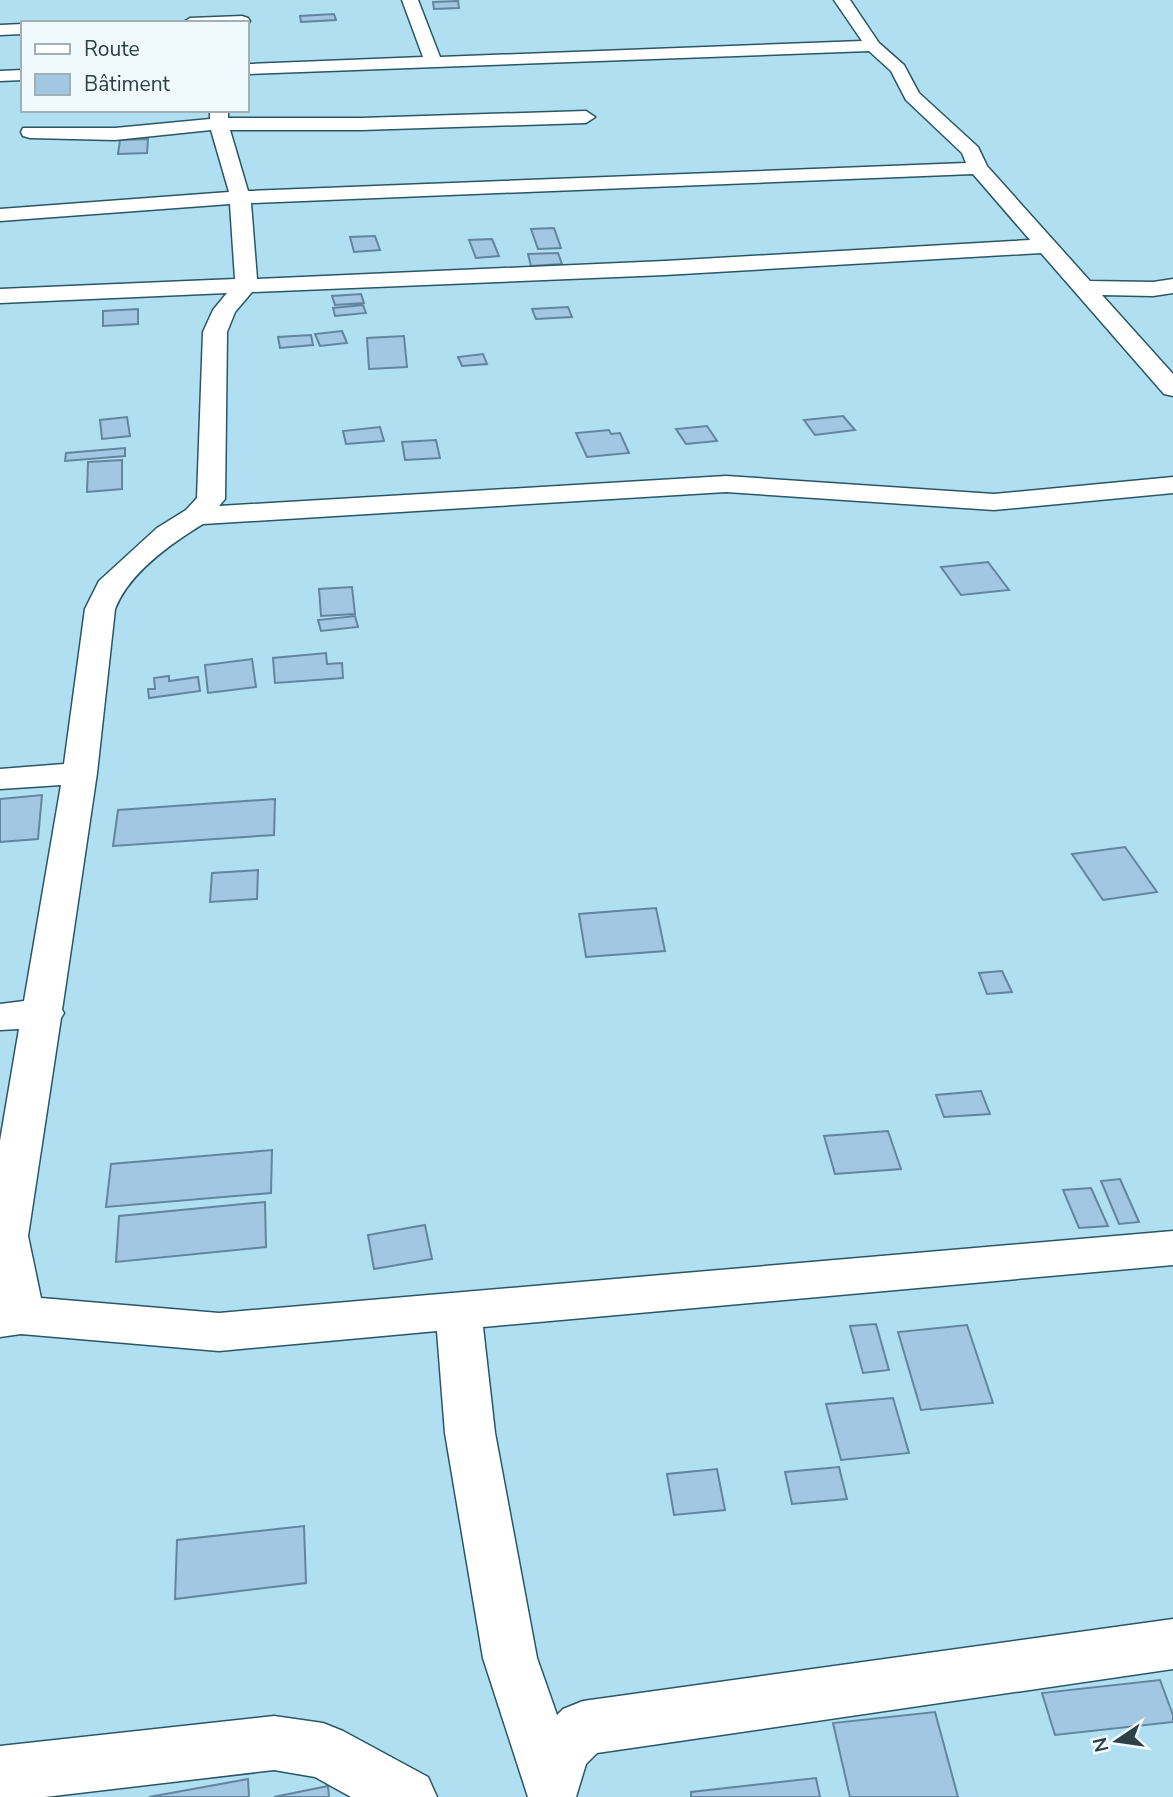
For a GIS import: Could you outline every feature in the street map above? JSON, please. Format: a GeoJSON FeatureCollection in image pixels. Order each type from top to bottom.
{"type":"FeatureCollection","features":[{"type":"Feature","properties":{"kind":"street"},"geometry":{"type":"LineString","coordinates":[[410,0],[434,64]]}},
{"type":"Feature","properties":{"kind":"street"},"geometry":{"type":"LineString","coordinates":[[842,0],[873,46],[898,69],[912,96],[971,151],[978,168],[1173,389]]}},
{"type":"Feature","properties":{"kind":"street"},"geometry":{"type":"LineString","coordinates":[[218,21],[245,19]]}},
{"type":"Feature","properties":{"kind":"street"},"geometry":{"type":"LineString","coordinates":[[0,30],[21,29]]}},
{"type":"Feature","properties":{"kind":"street"},"geometry":{"type":"LineString","coordinates":[[248,69],[873,46]]}},
{"type":"Feature","properties":{"kind":"street"},"geometry":{"type":"LineString","coordinates":[[0,76],[21,75]]}},
{"type":"Feature","properties":{"kind":"street"},"geometry":{"type":"LineString","coordinates":[[30,132],[115,134],[219,117],[361,124],[586,117]]}},
{"type":"Feature","properties":{"kind":"street"},"geometry":{"type":"LineString","coordinates":[[219,117],[240,197],[246,285],[224,310],[215,332],[211,499],[196,516],[167,534],[109,587],[100,609],[80,774],[44,1013],[3,1239],[11,1317],[219,1332],[1173,1248]]}},
{"type":"Feature","properties":{"kind":"street"},"geometry":{"type":"LineString","coordinates":[[0,215],[149,206],[240,197],[978,168]]}},
{"type":"Feature","properties":{"kind":"street"},"geometry":{"type":"LineString","coordinates":[[0,296],[651,268],[1045,246]]}},
{"type":"Feature","properties":{"kind":"street"},"geometry":{"type":"LineString","coordinates":[[1083,288],[1153,289],[1173,286]]}},
{"type":"Feature","properties":{"kind":"street"},"geometry":{"type":"LineString","coordinates":[[196,516],[726,484],[994,502],[1173,485]]}},
{"type":"Feature","properties":{"kind":"street"},"geometry":{"type":"LineString","coordinates":[[0,779],[80,774]]}},
{"type":"Feature","properties":{"kind":"street"},"geometry":{"type":"LineString","coordinates":[[0,1017],[44,1013]]}},
{"type":"Feature","properties":{"kind":"street"},"geometry":{"type":"LineString","coordinates":[[458,1311],[470,1433],[510,1658],[553,1789]]}},
{"type":"Feature","properties":{"kind":"street"},"geometry":{"type":"LineString","coordinates":[[553,1789],[562,1748],[583,1728],[1173,1644]]}},
{"type":"Feature","properties":{"kind":"street"},"geometry":{"type":"LineString","coordinates":[[0,1774],[274,1743],[323,1751],[408,1797]]}},
{"type":"Feature","properties":{"kind":"building"},"geometry":{"type":"Polygon","coordinates":[[[458,1],[459,8],[434,9],[433,2],[458,1]]]}},
{"type":"Feature","properties":{"kind":"building"},"geometry":{"type":"Polygon","coordinates":[[[334,14],[336,20],[301,22],[300,16],[334,14]]]}},
{"type":"Feature","properties":{"kind":"building"},"geometry":{"type":"Polygon","coordinates":[[[148,139],[147,153],[118,154],[120,140],[148,139]]]}},
{"type":"Feature","properties":{"kind":"building"},"geometry":{"type":"Polygon","coordinates":[[[554,228],[561,248],[538,249],[531,229],[554,228]]]}},
{"type":"Feature","properties":{"kind":"building"},"geometry":{"type":"Polygon","coordinates":[[[375,236],[380,250],[354,252],[350,237],[375,236]]]}},
{"type":"Feature","properties":{"kind":"building"},"geometry":{"type":"Polygon","coordinates":[[[492,239],[499,256],[476,258],[469,240],[492,239]]]}},
{"type":"Feature","properties":{"kind":"building"},"geometry":{"type":"Polygon","coordinates":[[[558,253],[562,264],[531,266],[528,254],[558,253]]]}},
{"type":"Feature","properties":{"kind":"building"},"geometry":{"type":"Polygon","coordinates":[[[361,294],[364,303],[335,305],[332,296],[361,294]]]}},
{"type":"Feature","properties":{"kind":"building"},"geometry":{"type":"Polygon","coordinates":[[[363,305],[366,313],[335,316],[333,308],[363,305]]]}},
{"type":"Feature","properties":{"kind":"building"},"geometry":{"type":"Polygon","coordinates":[[[568,307],[572,317],[536,319],[532,309],[568,307]]]}},
{"type":"Feature","properties":{"kind":"building"},"geometry":{"type":"Polygon","coordinates":[[[138,309],[138,324],[103,326],[103,311],[138,309]]]}},
{"type":"Feature","properties":{"kind":"building"},"geometry":{"type":"Polygon","coordinates":[[[342,331],[347,343],[320,346],[315,334],[342,331]]]}},
{"type":"Feature","properties":{"kind":"building"},"geometry":{"type":"Polygon","coordinates":[[[311,335],[313,345],[280,348],[278,337],[311,335]]]}},
{"type":"Feature","properties":{"kind":"building"},"geometry":{"type":"Polygon","coordinates":[[[404,336],[407,367],[369,369],[367,338],[404,336]]]}},
{"type":"Feature","properties":{"kind":"building"},"geometry":{"type":"Polygon","coordinates":[[[483,354],[487,364],[462,366],[458,357],[483,354]]]}},
{"type":"Feature","properties":{"kind":"building"},"geometry":{"type":"Polygon","coordinates":[[[843,416],[855,430],[815,435],[804,420],[843,416]]]}},
{"type":"Feature","properties":{"kind":"building"},"geometry":{"type":"Polygon","coordinates":[[[127,417],[130,436],[102,439],[100,420],[127,417]]]}},
{"type":"Feature","properties":{"kind":"building"},"geometry":{"type":"Polygon","coordinates":[[[707,426],[717,441],[686,444],[676,429],[707,426]]]}},
{"type":"Feature","properties":{"kind":"building"},"geometry":{"type":"Polygon","coordinates":[[[380,427],[384,441],[346,444],[343,431],[380,427]]]}},
{"type":"Feature","properties":{"kind":"building"},"geometry":{"type":"Polygon","coordinates":[[[609,430],[611,434],[620,433],[629,453],[587,457],[576,433],[609,430]]]}},
{"type":"Feature","properties":{"kind":"building"},"geometry":{"type":"Polygon","coordinates":[[[436,440],[440,458],[405,460],[402,442],[436,440]]]}},
{"type":"Feature","properties":{"kind":"building"},"geometry":{"type":"Polygon","coordinates":[[[125,448],[125,456],[65,461],[66,453],[125,448]]]}},
{"type":"Feature","properties":{"kind":"building"},"geometry":{"type":"Polygon","coordinates":[[[122,460],[122,489],[87,492],[88,462],[122,460]]]}},
{"type":"Feature","properties":{"kind":"building"},"geometry":{"type":"Polygon","coordinates":[[[988,562],[1009,590],[961,595],[941,567],[988,562]]]}},
{"type":"Feature","properties":{"kind":"building"},"geometry":{"type":"Polygon","coordinates":[[[352,587],[355,614],[321,616],[319,589],[352,587]]]}},
{"type":"Feature","properties":{"kind":"building"},"geometry":{"type":"Polygon","coordinates":[[[355,616],[358,627],[321,631],[318,620],[355,616]]]}},
{"type":"Feature","properties":{"kind":"building"},"geometry":{"type":"Polygon","coordinates":[[[326,653],[327,664],[342,663],[343,678],[275,683],[273,658],[326,653]]]}},
{"type":"Feature","properties":{"kind":"building"},"geometry":{"type":"Polygon","coordinates":[[[252,659],[256,687],[208,693],[205,665],[252,659]]]}},
{"type":"Feature","properties":{"kind":"building"},"geometry":{"type":"Polygon","coordinates":[[[169,676],[169,681],[198,677],[200,691],[149,698],[148,689],[155,689],[154,678],[169,676]]]}},
{"type":"Feature","properties":{"kind":"building"},"geometry":{"type":"Polygon","coordinates":[[[42,795],[38,839],[0,842],[0,799],[42,795]]]}},
{"type":"Feature","properties":{"kind":"building"},"geometry":{"type":"Polygon","coordinates":[[[275,799],[274,835],[113,846],[118,810],[275,799]]]}},
{"type":"Feature","properties":{"kind":"building"},"geometry":{"type":"Polygon","coordinates":[[[1125,847],[1157,892],[1103,900],[1072,854],[1125,847]]]}},
{"type":"Feature","properties":{"kind":"building"},"geometry":{"type":"Polygon","coordinates":[[[258,870],[257,899],[210,902],[212,873],[258,870]]]}},
{"type":"Feature","properties":{"kind":"building"},"geometry":{"type":"Polygon","coordinates":[[[656,908],[665,951],[586,957],[579,914],[656,908]]]}},
{"type":"Feature","properties":{"kind":"building"},"geometry":{"type":"Polygon","coordinates":[[[1002,971],[1012,992],[987,994],[979,973],[1002,971]]]}},
{"type":"Feature","properties":{"kind":"building"},"geometry":{"type":"Polygon","coordinates":[[[981,1091],[990,1114],[944,1117],[936,1095],[981,1091]]]}},
{"type":"Feature","properties":{"kind":"building"},"geometry":{"type":"Polygon","coordinates":[[[888,1131],[901,1169],[835,1174],[824,1136],[888,1131]]]}},
{"type":"Feature","properties":{"kind":"building"},"geometry":{"type":"Polygon","coordinates":[[[272,1150],[271,1193],[106,1207],[111,1164],[272,1150]]]}},
{"type":"Feature","properties":{"kind":"building"},"geometry":{"type":"Polygon","coordinates":[[[1120,1179],[1139,1222],[1119,1224],[1101,1181],[1120,1179]]]}},
{"type":"Feature","properties":{"kind":"building"},"geometry":{"type":"Polygon","coordinates":[[[1091,1188],[1108,1226],[1079,1228],[1063,1190],[1091,1188]]]}},
{"type":"Feature","properties":{"kind":"building"},"geometry":{"type":"Polygon","coordinates":[[[265,1202],[266,1247],[116,1262],[119,1216],[265,1202]]]}},
{"type":"Feature","properties":{"kind":"building"},"geometry":{"type":"Polygon","coordinates":[[[425,1225],[432,1259],[374,1269],[368,1235],[425,1225]]]}},
{"type":"Feature","properties":{"kind":"building"},"geometry":{"type":"Polygon","coordinates":[[[876,1324],[889,1370],[863,1373],[850,1326],[876,1324]]]}},
{"type":"Feature","properties":{"kind":"building"},"geometry":{"type":"Polygon","coordinates":[[[967,1325],[993,1403],[921,1410],[898,1332],[967,1325]]]}},
{"type":"Feature","properties":{"kind":"building"},"geometry":{"type":"Polygon","coordinates":[[[893,1398],[909,1453],[841,1460],[826,1404],[893,1398]]]}},
{"type":"Feature","properties":{"kind":"building"},"geometry":{"type":"Polygon","coordinates":[[[839,1467],[847,1499],[792,1504],[785,1472],[839,1467]]]}},
{"type":"Feature","properties":{"kind":"building"},"geometry":{"type":"Polygon","coordinates":[[[717,1469],[725,1510],[674,1515],[667,1474],[717,1469]]]}},
{"type":"Feature","properties":{"kind":"building"},"geometry":{"type":"Polygon","coordinates":[[[304,1526],[306,1583],[175,1599],[177,1540],[304,1526]]]}},
{"type":"Feature","properties":{"kind":"building"},"geometry":{"type":"Polygon","coordinates":[[[1160,1680],[1173,1722],[1055,1735],[1042,1693],[1160,1680]]]}},
{"type":"Feature","properties":{"kind":"building"},"geometry":{"type":"Polygon","coordinates":[[[935,1712],[958,1797],[850,1797],[833,1723],[935,1712]]]}},
{"type":"Feature","properties":{"kind":"building"},"geometry":{"type":"Polygon","coordinates":[[[816,1778],[820,1797],[691,1797],[691,1792],[816,1778]]]}},
{"type":"Feature","properties":{"kind":"building"},"geometry":{"type":"Polygon","coordinates":[[[248,1779],[249,1797],[149,1797],[248,1779]]]}},
{"type":"Feature","properties":{"kind":"building"},"geometry":{"type":"Polygon","coordinates":[[[328,1786],[329,1797],[274,1797],[328,1786]]]}}]}
